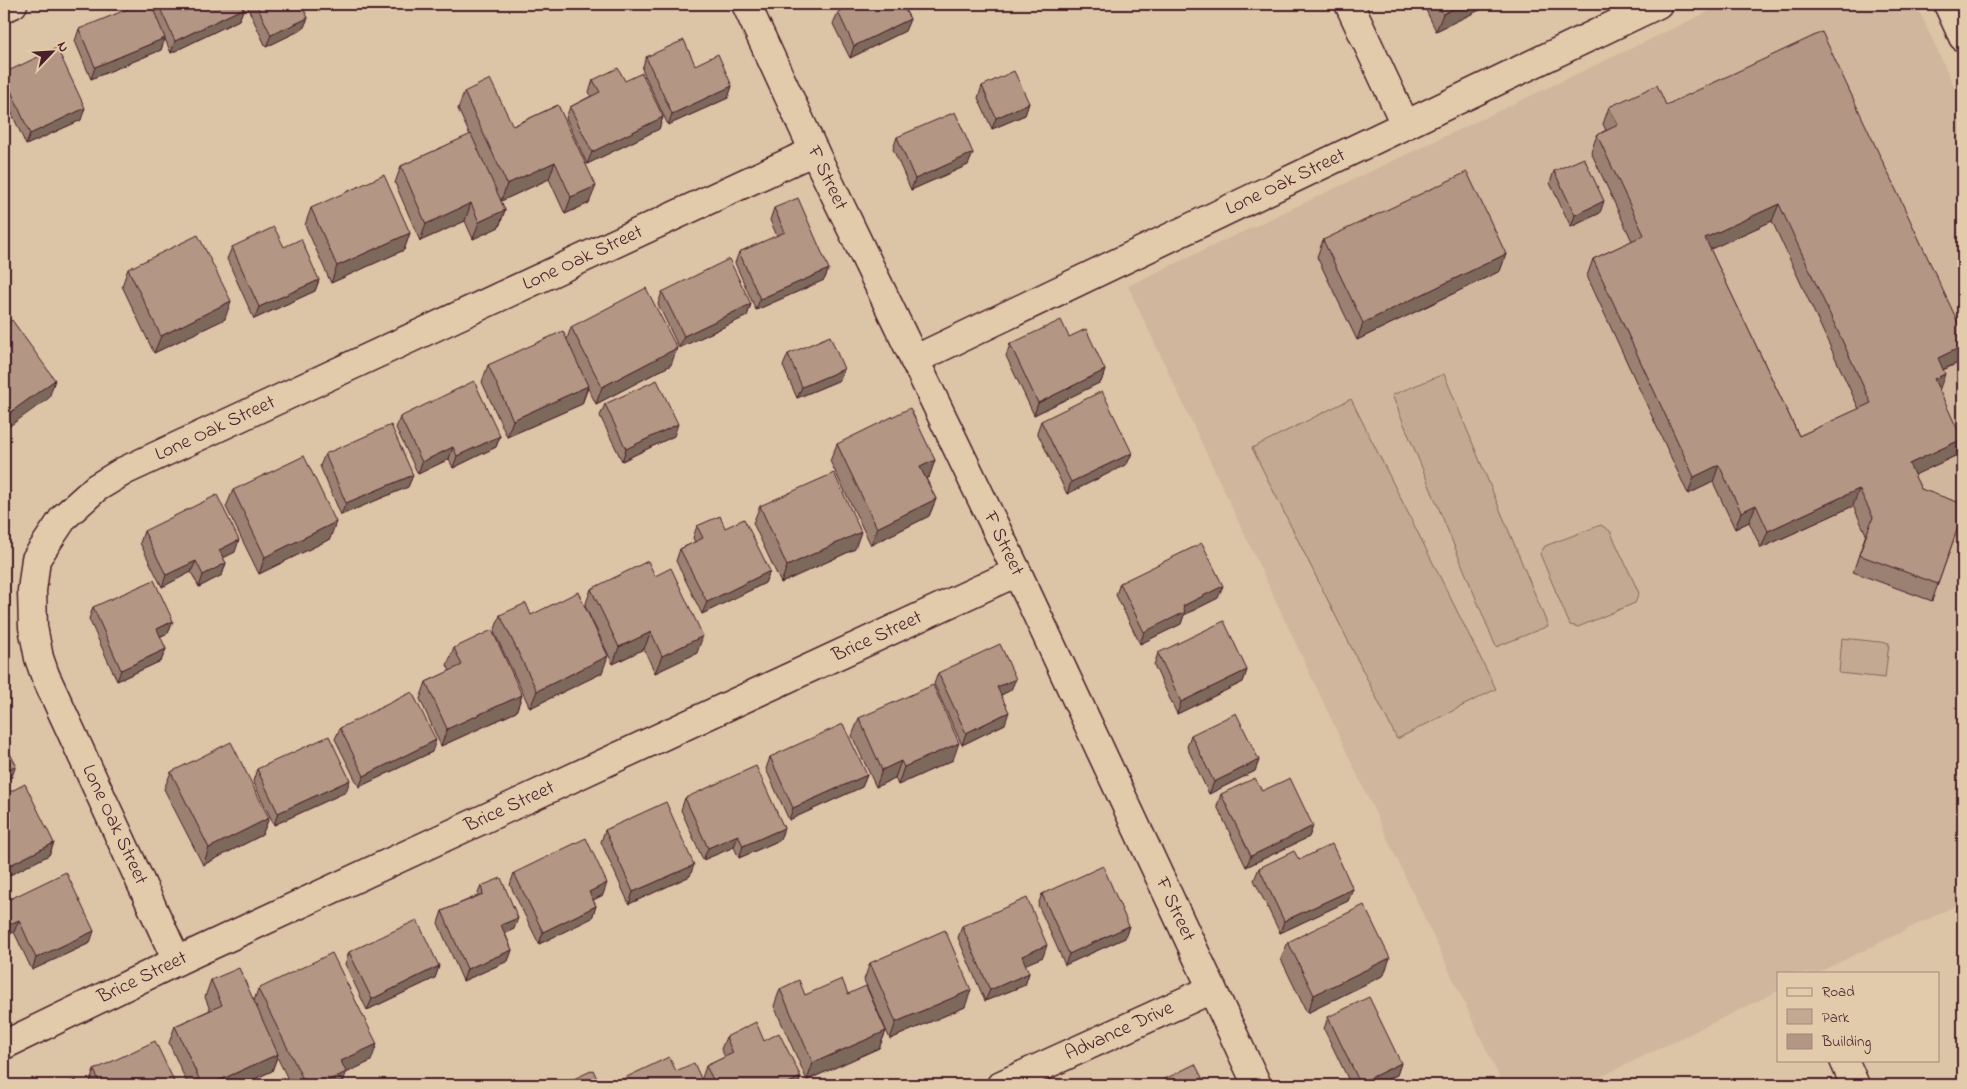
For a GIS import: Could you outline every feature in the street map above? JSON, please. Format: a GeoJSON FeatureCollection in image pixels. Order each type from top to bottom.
{"type":"FeatureCollection","features":[{"type":"Feature","properties":{"kind":"street"},"geometry":{"type":"LineString","coordinates":[[4,8],[13,4]]}},
{"type":"Feature","properties":{"kind":"street","name":"F Street"},"geometry":{"type":"LineString","coordinates":[[746,4],[814,151],[1017,572],[1257,1085]]}},
{"type":"Feature","properties":{"kind":"street"},"geometry":{"type":"LineString","coordinates":[[1349,4],[1405,124]]}},
{"type":"Feature","properties":{"kind":"street","name":"Lone Oak Street"},"geometry":{"type":"LineString","coordinates":[[914,360],[1658,4]]}},
{"type":"Feature","properties":{"kind":"street"},"geometry":{"type":"LineString","coordinates":[[1948,4],[1963,37]]}},
{"type":"Feature","properties":{"kind":"street","name":"Lone Oak Street"},"geometry":{"type":"LineString","coordinates":[[177,961],[45,675],[39,658],[33,626],[32,591],[36,559],[64,516],[96,488],[124,471],[814,151]]}},
{"type":"Feature","properties":{"kind":"street","name":"Brice Street"},"geometry":{"type":"LineString","coordinates":[[4,1045],[177,961],[1017,572]]}},
{"type":"Feature","properties":{"kind":"street","name":"Advance Drive"},"geometry":{"type":"LineString","coordinates":[[1001,1085],[1212,989]]}},
{"type":"Feature","properties":{"kind":"street"},"geometry":{"type":"LineString","coordinates":[[1845,1062],[1855,1085]]}},
{"type":"Feature","properties":{"kind":"shaded area"},"geometry":{"type":"Polygon","coordinates":[[[1725,4],[1916,4],[1963,106],[1963,902],[1819,972],[1777,972],[1777,991],[1584,1085],[1503,1085],[1128,286],[1725,4]]]}},
{"type":"Feature","properties":{"kind":"green space"},"geometry":{"type":"Polygon","coordinates":[[[1444,374],[1548,626],[1496,647],[1392,395],[1444,374]]]}},
{"type":"Feature","properties":{"kind":"green space"},"geometry":{"type":"Polygon","coordinates":[[[1351,399],[1496,689],[1397,739],[1252,448],[1351,399]]]}},
{"type":"Feature","properties":{"kind":"green space"},"geometry":{"type":"Polygon","coordinates":[[[1601,525],[1610,531],[1639,593],[1635,603],[1578,627],[1570,625],[1540,554],[1545,546],[1601,525]]]}},
{"type":"Feature","properties":{"kind":"green space"},"geometry":{"type":"Polygon","coordinates":[[[1842,638],[1889,643],[1885,678],[1839,673],[1842,638]]]}},
{"type":"Feature","properties":{"kind":"building"},"geometry":{"type":"Polygon","coordinates":[[[140,4],[151,4],[165,38],[95,67],[79,29],[140,4]]]}},
{"type":"Feature","properties":{"kind":"building"},"geometry":{"type":"Polygon","coordinates":[[[158,4],[241,4],[244,8],[175,41],[158,4]]]}},
{"type":"Feature","properties":{"kind":"building"},"geometry":{"type":"Polygon","coordinates":[[[256,4],[301,4],[308,18],[271,35],[256,4]]]}},
{"type":"Feature","properties":{"kind":"building"},"geometry":{"type":"Polygon","coordinates":[[[855,4],[902,4],[910,19],[854,46],[838,12],[855,4]]]}},
{"type":"Feature","properties":{"kind":"building"},"geometry":{"type":"Polygon","coordinates":[[[1438,4],[1463,4],[1443,14],[1438,4]]]}},
{"type":"Feature","properties":{"kind":"building"},"geometry":{"type":"Polygon","coordinates":[[[1822,32],[1963,333],[1963,346],[1938,358],[1945,374],[1934,379],[1962,439],[1909,464],[1921,489],[1963,504],[1963,513],[1938,584],[1859,555],[1873,517],[1859,489],[1768,531],[1756,505],[1741,512],[1719,465],[1694,477],[1593,259],[1644,235],[1597,135],[1618,125],[1609,107],[1657,85],[1666,105],[1822,32]],[[1779,204],[1705,238],[1799,436],[1871,403],[1779,204]]]}},
{"type":"Feature","properties":{"kind":"building"},"geometry":{"type":"Polygon","coordinates":[[[684,40],[695,65],[718,54],[732,86],[672,114],[646,57],[684,40]]]}},
{"type":"Feature","properties":{"kind":"building"},"geometry":{"type":"Polygon","coordinates":[[[57,48],[85,108],[30,134],[4,73],[57,48]]]}},
{"type":"Feature","properties":{"kind":"building"},"geometry":{"type":"Polygon","coordinates":[[[618,68],[625,81],[642,73],[663,117],[592,152],[570,107],[600,92],[593,80],[618,68]]]}},
{"type":"Feature","properties":{"kind":"building"},"geometry":{"type":"Polygon","coordinates":[[[1014,71],[1029,103],[996,118],[982,86],[1014,71]]]}},
{"type":"Feature","properties":{"kind":"building"},"geometry":{"type":"Polygon","coordinates":[[[490,79],[513,126],[558,105],[596,186],[571,197],[555,162],[507,184],[464,92],[490,79]]]}},
{"type":"Feature","properties":{"kind":"building"},"geometry":{"type":"Polygon","coordinates":[[[955,112],[973,153],[915,179],[897,137],[955,112]]]}},
{"type":"Feature","properties":{"kind":"building"},"geometry":{"type":"Polygon","coordinates":[[[471,134],[505,210],[479,222],[471,203],[426,224],[401,166],[471,134]]]}},
{"type":"Feature","properties":{"kind":"building"},"geometry":{"type":"Polygon","coordinates":[[[1584,158],[1604,201],[1575,215],[1554,171],[1584,158]]]}},
{"type":"Feature","properties":{"kind":"building"},"geometry":{"type":"Polygon","coordinates":[[[1467,172],[1506,254],[1363,323],[1323,240],[1467,172]]]}},
{"type":"Feature","properties":{"kind":"building"},"geometry":{"type":"Polygon","coordinates":[[[384,175],[410,233],[337,266],[311,208],[384,175]]]}},
{"type":"Feature","properties":{"kind":"building"},"geometry":{"type":"Polygon","coordinates":[[[798,198],[829,269],[760,299],[739,252],[785,232],[774,208],[798,198]]]}},
{"type":"Feature","properties":{"kind":"building"},"geometry":{"type":"Polygon","coordinates":[[[274,227],[284,247],[301,239],[319,280],[259,307],[232,247],[274,227]]]}},
{"type":"Feature","properties":{"kind":"building"},"geometry":{"type":"Polygon","coordinates":[[[198,235],[231,301],[161,336],[128,269],[198,235]]]}},
{"type":"Feature","properties":{"kind":"building"},"geometry":{"type":"Polygon","coordinates":[[[729,259],[751,304],[684,336],[662,292],[729,259]]]}},
{"type":"Feature","properties":{"kind":"building"},"geometry":{"type":"Polygon","coordinates":[[[646,288],[677,348],[602,387],[571,327],[646,288]]]}},
{"type":"Feature","properties":{"kind":"building"},"geometry":{"type":"Polygon","coordinates":[[[12,320],[55,380],[4,417],[4,326],[12,320]]]}},
{"type":"Feature","properties":{"kind":"building"},"geometry":{"type":"Polygon","coordinates":[[[1061,320],[1069,337],[1086,329],[1105,370],[1038,403],[1010,344],[1061,320]]]}},
{"type":"Feature","properties":{"kind":"building"},"geometry":{"type":"Polygon","coordinates":[[[563,331],[588,386],[513,420],[488,365],[563,331]]]}},
{"type":"Feature","properties":{"kind":"building"},"geometry":{"type":"Polygon","coordinates":[[[830,336],[844,369],[802,387],[788,354],[830,336]]]}},
{"type":"Feature","properties":{"kind":"building"},"geometry":{"type":"Polygon","coordinates":[[[657,380],[678,424],[626,449],[605,404],[657,380]]]}},
{"type":"Feature","properties":{"kind":"building"},"geometry":{"type":"Polygon","coordinates":[[[474,381],[500,436],[457,456],[453,447],[422,462],[400,417],[474,381]]]}},
{"type":"Feature","properties":{"kind":"building"},"geometry":{"type":"Polygon","coordinates":[[[1102,391],[1132,453],[1071,482],[1041,421],[1102,391]]]}},
{"type":"Feature","properties":{"kind":"building"},"geometry":{"type":"Polygon","coordinates":[[[910,408],[935,460],[920,467],[936,499],[877,528],[837,444],[910,408]]]}},
{"type":"Feature","properties":{"kind":"building"},"geometry":{"type":"Polygon","coordinates":[[[391,425],[413,475],[346,503],[325,454],[391,425]]]}},
{"type":"Feature","properties":{"kind":"building"},"geometry":{"type":"Polygon","coordinates":[[[304,456],[336,522],[265,557],[233,490],[304,456]]]}},
{"type":"Feature","properties":{"kind":"building"},"geometry":{"type":"Polygon","coordinates":[[[834,473],[861,532],[787,566],[760,506],[834,473]]]}},
{"type":"Feature","properties":{"kind":"building"},"geometry":{"type":"Polygon","coordinates":[[[217,495],[239,540],[219,550],[226,563],[203,575],[196,561],[166,575],[144,531],[217,495]]]}},
{"type":"Feature","properties":{"kind":"building"},"geometry":{"type":"Polygon","coordinates":[[[720,516],[725,528],[744,519],[770,571],[707,602],[680,549],[703,538],[697,526],[720,516]]]}},
{"type":"Feature","properties":{"kind":"building"},"geometry":{"type":"Polygon","coordinates":[[[1202,543],[1223,586],[1183,606],[1185,612],[1144,632],[1120,583],[1202,543]]]}},
{"type":"Feature","properties":{"kind":"building"},"geometry":{"type":"Polygon","coordinates":[[[648,561],[655,576],[671,568],[703,636],[662,656],[651,632],[619,647],[591,589],[648,561]]]}},
{"type":"Feature","properties":{"kind":"building"},"geometry":{"type":"Polygon","coordinates":[[[154,580],[173,621],[157,629],[166,649],[121,670],[93,607],[154,580]]]}},
{"type":"Feature","properties":{"kind":"building"},"geometry":{"type":"Polygon","coordinates":[[[578,592],[608,656],[537,691],[500,615],[526,603],[531,615],[578,592]]]}},
{"type":"Feature","properties":{"kind":"building"},"geometry":{"type":"Polygon","coordinates":[[[1224,621],[1247,670],[1181,702],[1158,653],[1224,621]]]}},
{"type":"Feature","properties":{"kind":"building"},"geometry":{"type":"Polygon","coordinates":[[[492,630],[522,695],[447,729],[426,682],[462,665],[454,648],[492,630]]]}},
{"type":"Feature","properties":{"kind":"building"},"geometry":{"type":"Polygon","coordinates":[[[1000,644],[1016,679],[997,687],[1009,712],[966,733],[938,673],[1000,644]]]}},
{"type":"Feature","properties":{"kind":"building"},"geometry":{"type":"Polygon","coordinates":[[[933,685],[959,743],[904,767],[901,761],[882,770],[859,718],[933,685]]]}},
{"type":"Feature","properties":{"kind":"building"},"geometry":{"type":"Polygon","coordinates":[[[412,692],[436,740],[364,776],[340,728],[412,692]]]}},
{"type":"Feature","properties":{"kind":"building"},"geometry":{"type":"Polygon","coordinates":[[[1236,713],[1259,760],[1214,782],[1191,735],[1236,713]]]}},
{"type":"Feature","properties":{"kind":"building"},"geometry":{"type":"Polygon","coordinates":[[[843,724],[867,775],[793,808],[770,757],[843,724]]]}},
{"type":"Feature","properties":{"kind":"building"},"geometry":{"type":"Polygon","coordinates":[[[329,736],[350,780],[278,813],[257,769],[329,736]]]}},
{"type":"Feature","properties":{"kind":"building"},"geometry":{"type":"Polygon","coordinates":[[[4,742],[16,765],[4,772],[4,742]]]}},
{"type":"Feature","properties":{"kind":"building"},"geometry":{"type":"Polygon","coordinates":[[[231,742],[269,818],[209,848],[171,772],[231,742]]]}},
{"type":"Feature","properties":{"kind":"building"},"geometry":{"type":"Polygon","coordinates":[[[756,766],[784,828],[743,846],[738,835],[708,848],[685,798],[756,766]]]}},
{"type":"Feature","properties":{"kind":"building"},"geometry":{"type":"Polygon","coordinates":[[[1255,778],[1262,791],[1290,778],[1313,826],[1251,856],[1221,794],[1255,778]]]}},
{"type":"Feature","properties":{"kind":"building"},"geometry":{"type":"Polygon","coordinates":[[[25,784],[54,843],[6,867],[4,862],[4,795],[25,784]]]}},
{"type":"Feature","properties":{"kind":"building"},"geometry":{"type":"Polygon","coordinates":[[[666,802],[694,865],[633,892],[605,830],[666,802]]]}},
{"type":"Feature","properties":{"kind":"building"},"geometry":{"type":"Polygon","coordinates":[[[586,838],[607,883],[589,892],[596,906],[543,932],[514,873],[586,838]]]}},
{"type":"Feature","properties":{"kind":"building"},"geometry":{"type":"Polygon","coordinates":[[[1332,844],[1353,889],[1284,921],[1259,868],[1294,851],[1299,860],[1332,844]]]}},
{"type":"Feature","properties":{"kind":"building"},"geometry":{"type":"Polygon","coordinates":[[[1103,866],[1129,926],[1069,954],[1042,894],[1103,866]]]}},
{"type":"Feature","properties":{"kind":"building"},"geometry":{"type":"Polygon","coordinates":[[[66,872],[94,931],[36,958],[19,920],[6,926],[4,921],[4,902],[66,872]]]}},
{"type":"Feature","properties":{"kind":"building"},"geometry":{"type":"Polygon","coordinates":[[[501,878],[518,918],[501,925],[512,950],[467,969],[442,911],[483,894],[481,886],[501,878]]]}},
{"type":"Feature","properties":{"kind":"building"},"geometry":{"type":"Polygon","coordinates":[[[1027,898],[1047,945],[1022,956],[1029,973],[990,990],[962,926],[1027,898]]]}},
{"type":"Feature","properties":{"kind":"building"},"geometry":{"type":"Polygon","coordinates":[[[1364,905],[1390,958],[1314,995],[1288,942],[1364,905]]]}},
{"type":"Feature","properties":{"kind":"building"},"geometry":{"type":"Polygon","coordinates":[[[417,920],[439,966],[372,999],[349,952],[417,920]]]}},
{"type":"Feature","properties":{"kind":"building"},"geometry":{"type":"Polygon","coordinates":[[[945,930],[971,990],[896,1022],[870,963],[945,930]]]}},
{"type":"Feature","properties":{"kind":"building"},"geometry":{"type":"Polygon","coordinates":[[[332,953],[377,1044],[341,1061],[346,1072],[319,1085],[306,1085],[258,989],[332,953]]]}},
{"type":"Feature","properties":{"kind":"building"},"geometry":{"type":"Polygon","coordinates":[[[239,968],[278,1054],[209,1085],[202,1085],[175,1026],[222,1005],[211,980],[239,968]]]}},
{"type":"Feature","properties":{"kind":"building"},"geometry":{"type":"Polygon","coordinates":[[[842,979],[848,994],[866,986],[886,1031],[813,1063],[780,989],[799,980],[805,995],[842,979]]]}},
{"type":"Feature","properties":{"kind":"building"},"geometry":{"type":"Polygon","coordinates":[[[1369,997],[1401,1063],[1360,1083],[1328,1017],[1369,997]]]}},
{"type":"Feature","properties":{"kind":"building"},"geometry":{"type":"Polygon","coordinates":[[[756,1022],[764,1041],[779,1033],[801,1077],[784,1085],[716,1085],[706,1066],[733,1053],[726,1037],[756,1022]]]}},
{"type":"Feature","properties":{"kind":"building"},"geometry":{"type":"Polygon","coordinates":[[[155,1041],[174,1081],[166,1085],[101,1085],[94,1070],[155,1041]]]}},
{"type":"Feature","properties":{"kind":"building"},"geometry":{"type":"Polygon","coordinates":[[[669,1057],[676,1071],[694,1063],[704,1085],[615,1085],[614,1083],[669,1057]]]}},
{"type":"Feature","properties":{"kind":"building"},"geometry":{"type":"Polygon","coordinates":[[[1195,1064],[1206,1085],[1153,1085],[1195,1064]]]}},
{"type":"Feature","properties":{"kind":"building"},"geometry":{"type":"Polygon","coordinates":[[[593,1070],[600,1085],[561,1085],[593,1070]]]}},
{"type":"Feature","properties":{"kind":"building"},"geometry":{"type":"Polygon","coordinates":[[[76,1080],[78,1085],[64,1085],[76,1080]]]}}]}
